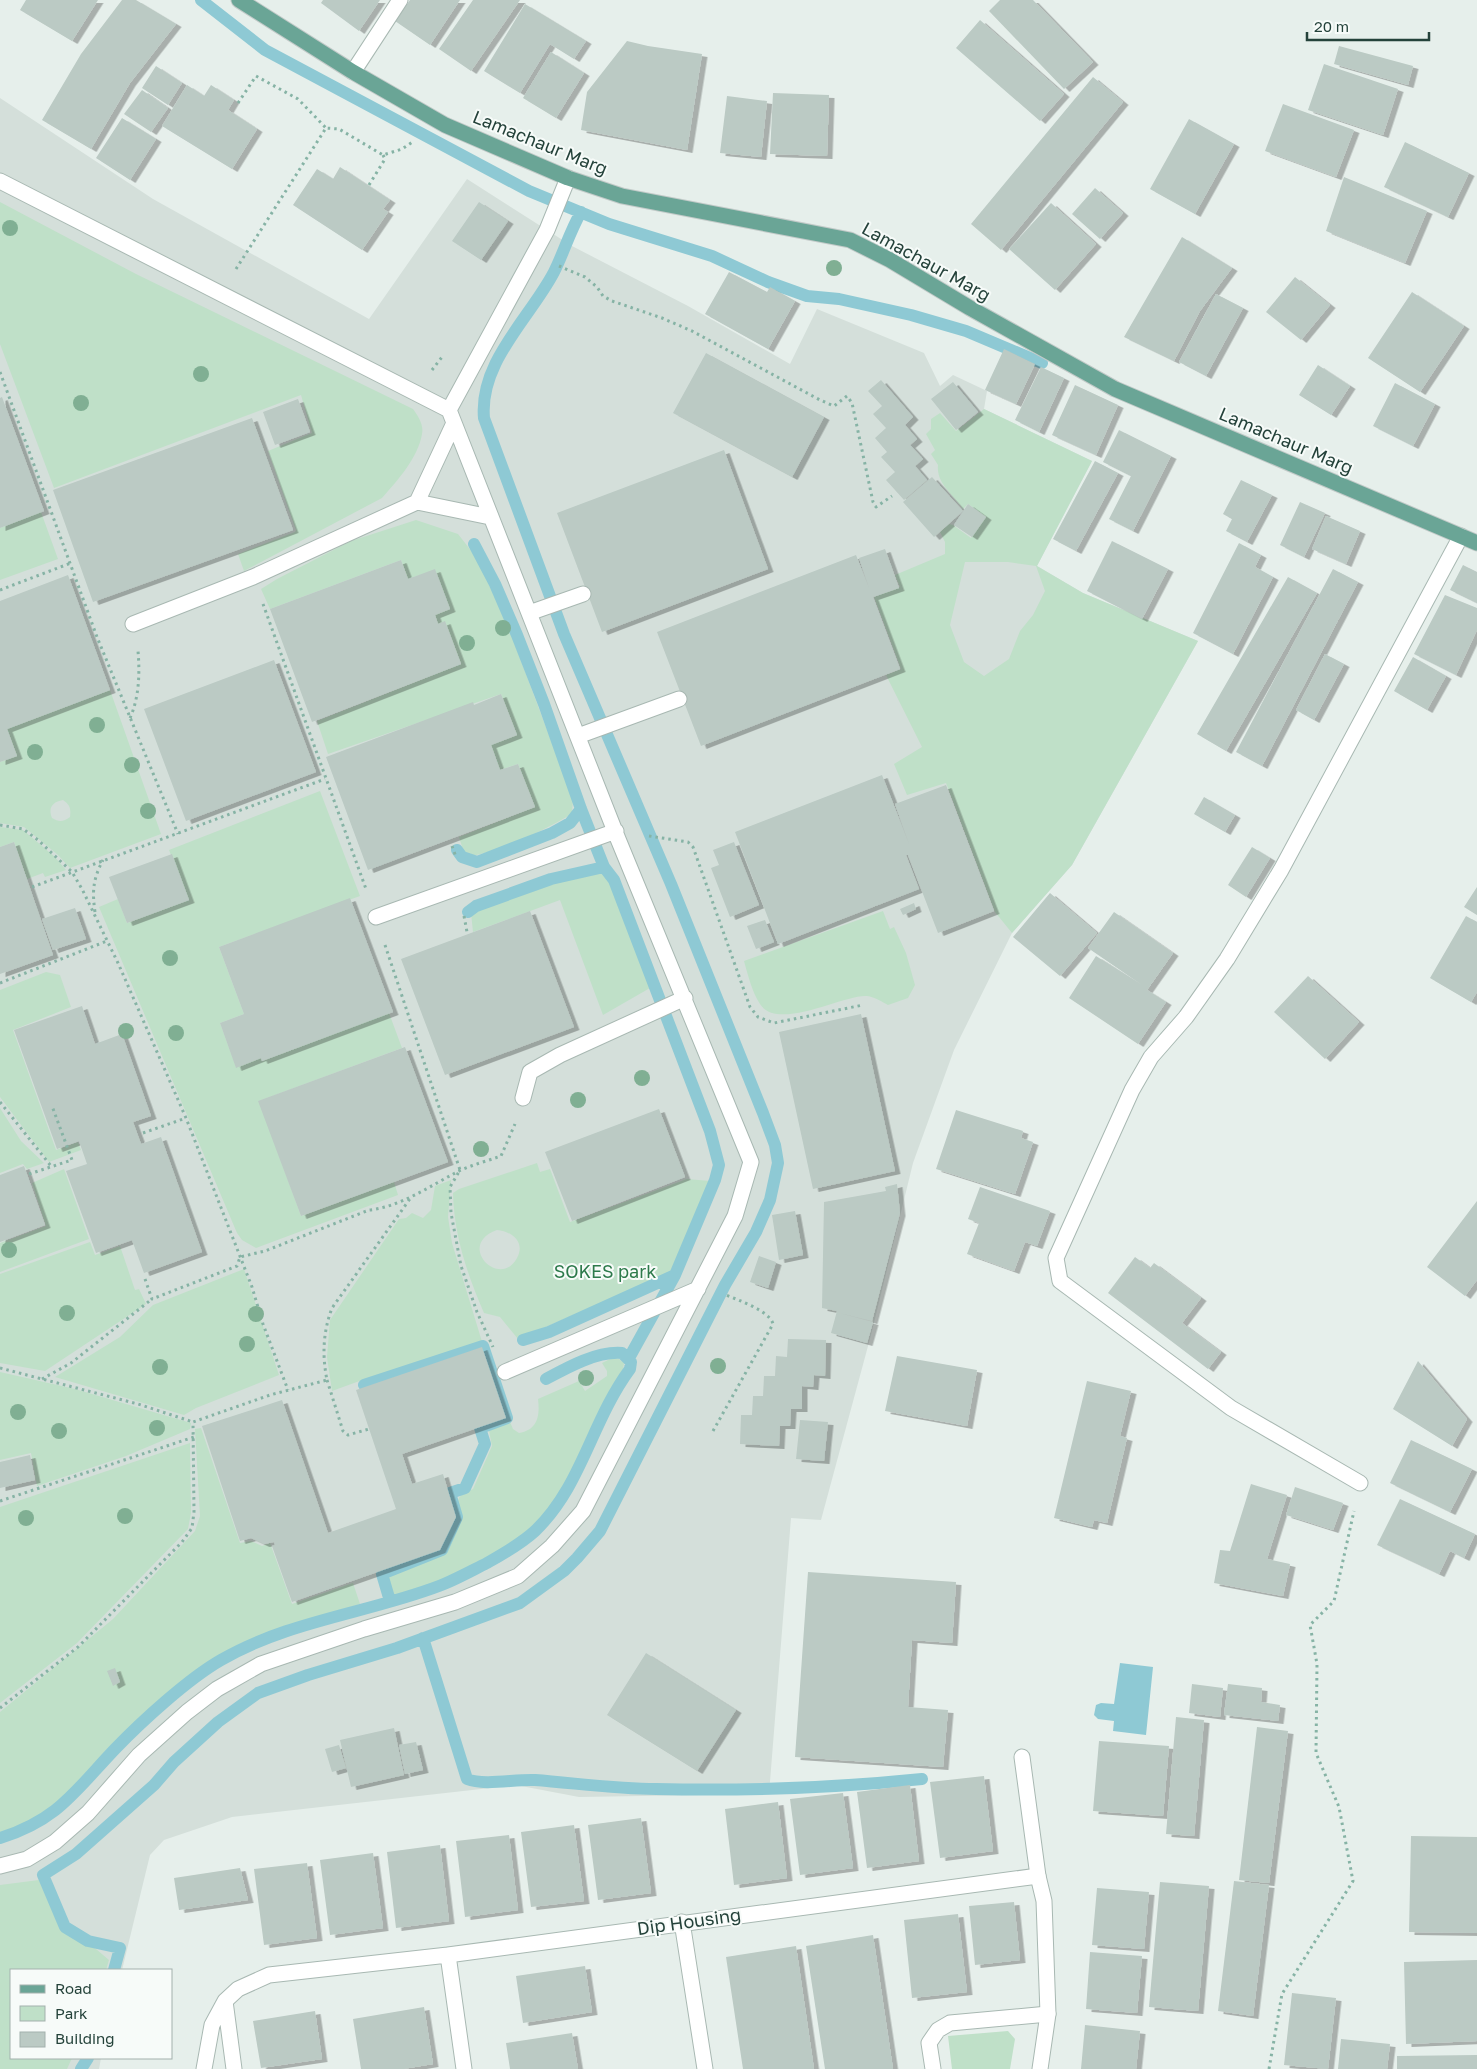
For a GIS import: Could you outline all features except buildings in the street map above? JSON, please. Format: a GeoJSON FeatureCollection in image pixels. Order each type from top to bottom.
{"type":"FeatureCollection","features":[{"type":"Feature","properties":{"kind":"main road","name":"Lamachaur Marg"},"geometry":{"type":"LineString","coordinates":[[239,0],[353,72],[435,118],[568,178],[622,196],[850,240],[890,260],[970,308],[1115,389],[1477,543]]}},
{"type":"Feature","properties":{"kind":"street"},"geometry":{"type":"LineString","coordinates":[[353,72],[400,0]]}},
{"type":"Feature","properties":{"kind":"street"},"geometry":{"type":"LineString","coordinates":[[417,502],[451,416],[547,230],[568,178]]}},
{"type":"Feature","properties":{"kind":"street"},"geometry":{"type":"LineString","coordinates":[[0,181],[451,416],[617,835],[751,1162],[735,1216],[583,1511],[552,1546],[518,1576],[456,1602],[364,1629],[261,1664],[217,1689],[187,1712],[139,1755],[88,1814],[55,1842],[27,1859],[0,1866]]}},
{"type":"Feature","properties":{"kind":"street"},"geometry":{"type":"LineString","coordinates":[[133,624],[253,577],[417,502],[490,517]]}},
{"type":"Feature","properties":{"kind":"street"},"geometry":{"type":"LineString","coordinates":[[1360,1483],[1231,1408],[1145,1346],[1060,1280],[1056,1258],[1132,1090],[1151,1057],[1186,1017],[1228,960],[1281,870],[1461,536]]}},
{"type":"Feature","properties":{"kind":"street"},"geometry":{"type":"LineString","coordinates":[[529,614],[583,594]]}},
{"type":"Feature","properties":{"kind":"street"},"geometry":{"type":"LineString","coordinates":[[578,736],[679,699]]}},
{"type":"Feature","properties":{"kind":"street"},"geometry":{"type":"LineString","coordinates":[[376,916],[617,835]]}},
{"type":"Feature","properties":{"kind":"street"},"geometry":{"type":"LineString","coordinates":[[523,1098],[530,1072],[560,1055],[685,998]]}},
{"type":"Feature","properties":{"kind":"street"},"geometry":{"type":"LineString","coordinates":[[504,1372],[698,1289]]}},
{"type":"Feature","properties":{"kind":"street"},"geometry":{"type":"LineString","coordinates":[[1022,1757],[1038,1876],[1044,1901],[1048,2014],[1040,2069]]}},
{"type":"Feature","properties":{"kind":"street","name":"Dip Housing"},"geometry":{"type":"LineString","coordinates":[[204,2069],[212,2025],[225,2002],[238,1989],[269,1975],[448,1955],[682,1922],[1038,1876]]}},
{"type":"Feature","properties":{"kind":"street"},"geometry":{"type":"LineString","coordinates":[[682,1922],[705,2069]]}},
{"type":"Feature","properties":{"kind":"street"},"geometry":{"type":"LineString","coordinates":[[448,1955],[464,2069]]}},
{"type":"Feature","properties":{"kind":"street"},"geometry":{"type":"LineString","coordinates":[[225,2002],[234,2069]]}},
{"type":"Feature","properties":{"kind":"street"},"geometry":{"type":"LineString","coordinates":[[933,2069],[929,2043],[938,2030],[950,2023],[1048,2014]]}},
{"type":"Feature","properties":{"kind":"path"},"geometry":{"type":"LineString","coordinates":[[238,103],[256,76],[298,99],[326,128],[339,130],[383,155],[402,149],[415,141],[435,118]]}},
{"type":"Feature","properties":{"kind":"path"},"geometry":{"type":"LineString","coordinates":[[233,274],[309,151],[326,128]]}},
{"type":"Feature","properties":{"kind":"path"},"geometry":{"type":"LineString","coordinates":[[369,185],[385,159],[383,155]]}},
{"type":"Feature","properties":{"kind":"path"},"geometry":{"type":"LineString","coordinates":[[555,265],[585,277],[597,287],[603,296],[612,301],[662,318],[692,331],[820,400],[834,406],[847,396],[852,403],[873,502],[876,507],[892,496]]}},
{"type":"Feature","properties":{"kind":"path"},"geometry":{"type":"LineString","coordinates":[[427,375],[446,351]]}},
{"type":"Feature","properties":{"kind":"path"},"geometry":{"type":"LineString","coordinates":[[0,372],[97,638],[178,834]]}},
{"type":"Feature","properties":{"kind":"path"},"geometry":{"type":"LineString","coordinates":[[0,590],[71,563]]}},
{"type":"Feature","properties":{"kind":"path"},"geometry":{"type":"LineString","coordinates":[[253,577],[376,916],[460,1170],[450,1187],[450,1214],[461,1266],[477,1312],[504,1372]]}},
{"type":"Feature","properties":{"kind":"path"},"geometry":{"type":"LineString","coordinates":[[130,718],[136,706],[140,666],[133,624]]}},
{"type":"Feature","properties":{"kind":"path"},"geometry":{"type":"LineString","coordinates":[[32,887],[325,779]]}},
{"type":"Feature","properties":{"kind":"path"},"geometry":{"type":"LineString","coordinates":[[0,826],[23,829],[56,856],[72,872],[95,916],[186,1118],[240,1257],[288,1390]]}},
{"type":"Feature","properties":{"kind":"path"},"geometry":{"type":"LineString","coordinates":[[617,835],[648,836],[683,841],[693,847],[750,1007],[758,1017],[774,1023],[863,1005]]}},
{"type":"Feature","properties":{"kind":"path"},"geometry":{"type":"LineString","coordinates":[[452,846],[459,862]]}},
{"type":"Feature","properties":{"kind":"path"},"geometry":{"type":"LineString","coordinates":[[95,916],[92,887],[96,874],[104,860]]}},
{"type":"Feature","properties":{"kind":"path"},"geometry":{"type":"LineString","coordinates":[[464,910],[463,918],[467,932]]}},
{"type":"Feature","properties":{"kind":"path"},"geometry":{"type":"LineString","coordinates":[[0,983],[107,941]]}},
{"type":"Feature","properties":{"kind":"path"},"geometry":{"type":"LineString","coordinates":[[240,1257],[265,1251],[369,1210],[379,1209],[412,1196],[460,1170],[501,1156],[520,1113],[523,1098]]}},
{"type":"Feature","properties":{"kind":"path"},"geometry":{"type":"LineString","coordinates":[[0,1102],[51,1166]]}},
{"type":"Feature","properties":{"kind":"path"},"geometry":{"type":"LineString","coordinates":[[29,1174],[72,1160],[52,1106]]}},
{"type":"Feature","properties":{"kind":"path"},"geometry":{"type":"LineString","coordinates":[[143,1133],[186,1118]]}},
{"type":"Feature","properties":{"kind":"path"},"geometry":{"type":"LineString","coordinates":[[369,1429],[348,1435],[343,1431],[327,1380],[323,1360],[325,1325],[332,1308],[412,1196]]}},
{"type":"Feature","properties":{"kind":"path"},"geometry":{"type":"LineString","coordinates":[[42,1379],[71,1363],[152,1299],[237,1266],[240,1257]]}},
{"type":"Feature","properties":{"kind":"path"},"geometry":{"type":"LineString","coordinates":[[145,1279],[152,1299]]}},
{"type":"Feature","properties":{"kind":"path"},"geometry":{"type":"LineString","coordinates":[[713,1431],[773,1324],[772,1319],[766,1314],[722,1293]]}},
{"type":"Feature","properties":{"kind":"path"},"geometry":{"type":"LineString","coordinates":[[0,1368],[138,1404],[193,1422],[288,1390],[327,1380]]}},
{"type":"Feature","properties":{"kind":"path"},"geometry":{"type":"LineString","coordinates":[[0,1708],[78,1647],[192,1528],[194,1512],[193,1422]]}},
{"type":"Feature","properties":{"kind":"path"},"geometry":{"type":"LineString","coordinates":[[0,1500],[194,1437]]}},
{"type":"Feature","properties":{"kind":"path"},"geometry":{"type":"LineString","coordinates":[[1269,2069],[1282,1994],[1353,1881],[1340,1807],[1316,1754],[1317,1664],[1310,1625],[1334,1601],[1360,1483]]}},
{"type":"Feature","properties":{"kind":"shaded area"},"geometry":{"type":"Polygon","coordinates":[[[0,98],[153,199],[369,319],[467,179],[572,246],[688,306],[790,364],[817,309],[924,353],[940,386],[953,375],[987,391],[984,409],[1092,461],[1037,566],[1083,593],[1198,641],[1072,865],[1012,933],[954,1050],[913,1163],[871,1335],[821,1520],[791,1518],[769,1794],[579,1797],[516,1785],[232,1817],[164,1840],[150,1855],[122,1969],[10,1969],[10,2059],[101,2059],[99,2069],[0,2069],[0,98]]]}},
{"type":"Feature","properties":{"kind":"green space"},"geometry":{"type":"Polygon","coordinates":[[[0,202],[136,274],[413,409],[420,421],[422,431],[420,443],[412,460],[382,498],[244,571],[238,554],[296,530],[268,451],[312,433],[301,395],[54,488],[0,344],[0,202]]]}},
{"type":"Feature","properties":{"kind":"green space"},"geometry":{"type":"Polygon","coordinates":[[[984,409],[1092,461],[1037,566],[1083,593],[1198,641],[1072,865],[1012,933],[995,912],[946,783],[907,795],[894,764],[922,747],[886,675],[901,669],[874,597],[900,587],[895,575],[945,554],[945,542],[940,532],[949,524],[971,538],[986,517],[968,504],[963,509],[942,483],[938,465],[931,454],[935,450],[926,434],[931,429],[931,419],[940,413],[956,431],[984,409]],[[965,562],[950,625],[964,662],[984,676],[1009,659],[1020,631],[1033,615],[1045,591],[1036,566],[1008,562],[965,562]]]}},
{"type":"Feature","properties":{"kind":"green space"},"geometry":{"type":"Polygon","coordinates":[[[41,512],[58,559],[0,580],[0,528],[41,512]]]}},
{"type":"Feature","properties":{"kind":"green space"},"geometry":{"type":"Polygon","coordinates":[[[416,520],[458,534],[476,557],[506,621],[573,799],[572,814],[523,839],[498,849],[472,856],[464,853],[459,837],[535,807],[518,764],[500,770],[491,745],[517,735],[501,694],[328,754],[317,721],[461,664],[445,622],[438,624],[435,615],[450,609],[435,570],[408,579],[401,560],[270,609],[261,589],[351,541],[416,520]]]}},
{"type":"Feature","properties":{"kind":"green space"},"geometry":{"type":"Polygon","coordinates":[[[110,690],[161,834],[70,868],[58,855],[24,827],[0,823],[0,762],[17,756],[7,729],[110,690]],[[63,800],[54,804],[50,811],[52,818],[61,821],[70,817],[70,807],[63,800]]]}},
{"type":"Feature","properties":{"kind":"green space"},"geometry":{"type":"Polygon","coordinates":[[[320,791],[360,896],[219,947],[244,1014],[220,1023],[236,1067],[261,1058],[262,1061],[389,1013],[402,1048],[259,1101],[301,1216],[394,1182],[398,1195],[256,1248],[242,1240],[237,1233],[99,907],[118,899],[127,923],[189,900],[169,850],[320,791]]]}},
{"type":"Feature","properties":{"kind":"green space"},"geometry":{"type":"Polygon","coordinates":[[[0,827],[23,830],[55,857],[66,870],[45,877],[43,873],[27,879],[14,842],[0,847],[0,827]]]}},
{"type":"Feature","properties":{"kind":"green space"},"geometry":{"type":"Polygon","coordinates":[[[604,869],[650,988],[603,1015],[560,900],[473,932],[471,913],[495,900],[555,881],[604,869]]]}},
{"type":"Feature","properties":{"kind":"green space"},"geometry":{"type":"Polygon","coordinates":[[[883,911],[890,929],[894,927],[906,953],[915,985],[908,998],[888,1005],[876,998],[867,996],[857,997],[812,1010],[781,1014],[769,1012],[760,1004],[752,989],[744,961],[883,911]]]}},
{"type":"Feature","properties":{"kind":"green space"},"geometry":{"type":"Polygon","coordinates":[[[46,972],[60,975],[71,1007],[13,1030],[56,1150],[78,1142],[81,1150],[49,1162],[0,1097],[0,990],[46,972]]]}},
{"type":"Feature","properties":{"kind":"green space"},"geometry":{"type":"Polygon","coordinates":[[[0,1108],[21,1141],[44,1163],[27,1169],[23,1164],[0,1173],[0,1108]]]}},
{"type":"Feature","properties":{"kind":"green space","name":"SOKES park"},"geometry":{"type":"Polygon","coordinates":[[[537,1163],[540,1172],[550,1169],[570,1222],[687,1179],[710,1181],[670,1273],[518,1339],[500,1317],[484,1313],[478,1298],[467,1269],[456,1224],[453,1193],[459,1189],[537,1163]],[[497,1230],[485,1237],[480,1245],[480,1254],[485,1262],[492,1267],[501,1269],[510,1267],[517,1258],[520,1247],[516,1238],[497,1230]]]}},
{"type":"Feature","properties":{"kind":"green space"},"geometry":{"type":"Polygon","coordinates":[[[64,1169],[89,1239],[0,1272],[0,1243],[46,1226],[32,1183],[64,1169]]]}},
{"type":"Feature","properties":{"kind":"green space"},"geometry":{"type":"Polygon","coordinates":[[[451,1180],[448,1217],[452,1243],[483,1345],[374,1381],[365,1379],[332,1391],[327,1357],[330,1320],[399,1219],[406,1218],[412,1213],[423,1218],[431,1210],[435,1186],[451,1180]]]}},
{"type":"Feature","properties":{"kind":"green space"},"geometry":{"type":"Polygon","coordinates":[[[90,1242],[95,1255],[120,1246],[135,1290],[139,1289],[146,1304],[45,1371],[0,1363],[0,1274],[90,1242]]]}},
{"type":"Feature","properties":{"kind":"green space"},"geometry":{"type":"Polygon","coordinates":[[[244,1269],[279,1375],[196,1408],[184,1415],[55,1377],[120,1337],[153,1305],[244,1269]]]}},
{"type":"Feature","properties":{"kind":"green space"},"geometry":{"type":"Polygon","coordinates":[[[612,1358],[619,1359],[624,1363],[623,1370],[563,1488],[542,1518],[524,1534],[482,1561],[435,1583],[393,1597],[386,1575],[444,1553],[458,1524],[459,1498],[473,1489],[492,1446],[489,1431],[510,1422],[513,1429],[519,1433],[530,1429],[538,1416],[538,1399],[579,1381],[585,1391],[607,1376],[607,1371],[602,1363],[612,1358]]]}},
{"type":"Feature","properties":{"kind":"green space"},"geometry":{"type":"Polygon","coordinates":[[[0,1372],[75,1389],[191,1423],[190,1429],[126,1456],[37,1486],[31,1453],[0,1460],[0,1372]]]}},
{"type":"Feature","properties":{"kind":"green space"},"geometry":{"type":"Polygon","coordinates":[[[201,1428],[240,1543],[251,1541],[262,1546],[270,1543],[292,1604],[353,1583],[360,1604],[241,1643],[216,1658],[132,1725],[106,1750],[58,1805],[27,1823],[0,1833],[0,1712],[113,1619],[195,1531],[200,1516],[195,1429],[201,1428]]]}},
{"type":"Feature","properties":{"kind":"green space"},"geometry":{"type":"Polygon","coordinates":[[[190,1443],[191,1513],[188,1529],[77,1643],[0,1703],[0,1507],[190,1443]]]}},
{"type":"Feature","properties":{"kind":"green space"},"geometry":{"type":"Polygon","coordinates":[[[39,1880],[60,1929],[96,1949],[109,1960],[106,1969],[10,1969],[10,2059],[72,2059],[67,2069],[0,2069],[0,1885],[39,1880]]]}},
{"type":"Feature","properties":{"kind":"green space"},"geometry":{"type":"Polygon","coordinates":[[[1008,2031],[1015,2039],[1010,2069],[952,2069],[948,2036],[1008,2031]]]}},
{"type":"Feature","properties":{"kind":"water"},"geometry":{"type":"Polygon","coordinates":[[[1120,1663],[1153,1667],[1146,1735],[1113,1731],[1114,1721],[1098,1719],[1094,1715],[1096,1705],[1101,1703],[1114,1704],[1120,1663]]]}},
{"type":"Feature","properties":{"kind":"waterway"},"geometry":{"type":"LineString","coordinates":[[201,0],[265,50],[529,191],[609,224],[712,256],[768,282],[807,296],[839,299],[911,315],[966,331],[1042,363]]}},
{"type":"Feature","properties":{"kind":"waterway"},"geometry":{"type":"LineString","coordinates":[[114,1969],[120,1948],[88,1941],[65,1927],[43,1875],[76,1854],[154,1785],[174,1762],[218,1722],[258,1693],[308,1675],[397,1648],[520,1603],[564,1571],[600,1531],[725,1285],[756,1232],[770,1200],[778,1163],[775,1145],[671,884],[564,634],[484,418],[489,378],[508,341],[554,272],[581,212]]}},
{"type":"Feature","properties":{"kind":"waterway"},"geometry":{"type":"LineString","coordinates":[[474,544],[495,584],[517,635],[544,704],[581,809],[604,867],[614,880],[710,1131],[719,1165],[715,1180],[675,1275],[629,1358]]}},
{"type":"Feature","properties":{"kind":"waterway"},"geometry":{"type":"LineString","coordinates":[[457,850],[462,857],[477,862],[552,833],[570,823],[581,809]]}},
{"type":"Feature","properties":{"kind":"waterway"},"geometry":{"type":"LineString","coordinates":[[468,912],[476,906],[551,879],[604,867]]}},
{"type":"Feature","properties":{"kind":"waterway"},"geometry":{"type":"LineString","coordinates":[[523,1340],[549,1332],[675,1275]]}},
{"type":"Feature","properties":{"kind":"waterway"},"geometry":{"type":"LineString","coordinates":[[364,1385],[483,1346],[507,1418],[480,1428],[485,1444],[465,1488],[450,1493],[457,1517],[442,1550],[382,1574],[390,1601]]}},
{"type":"Feature","properties":{"kind":"waterway"},"geometry":{"type":"LineString","coordinates":[[0,1838],[20,1831],[51,1813],[76,1791],[138,1726],[180,1689],[221,1660],[273,1636],[445,1584],[493,1560],[530,1536],[551,1513],[564,1494],[605,1410],[630,1369],[631,1362],[622,1353],[612,1353],[593,1357],[546,1379]]}},
{"type":"Feature","properties":{"kind":"waterway"},"geometry":{"type":"LineString","coordinates":[[423,1638],[467,1779],[474,1781],[535,1780],[641,1789],[723,1790],[823,1787],[922,1779]]}},
{"type":"Feature","properties":{"kind":"waterway"},"geometry":{"type":"LineString","coordinates":[[81,2069],[87,2059]]}}]}
